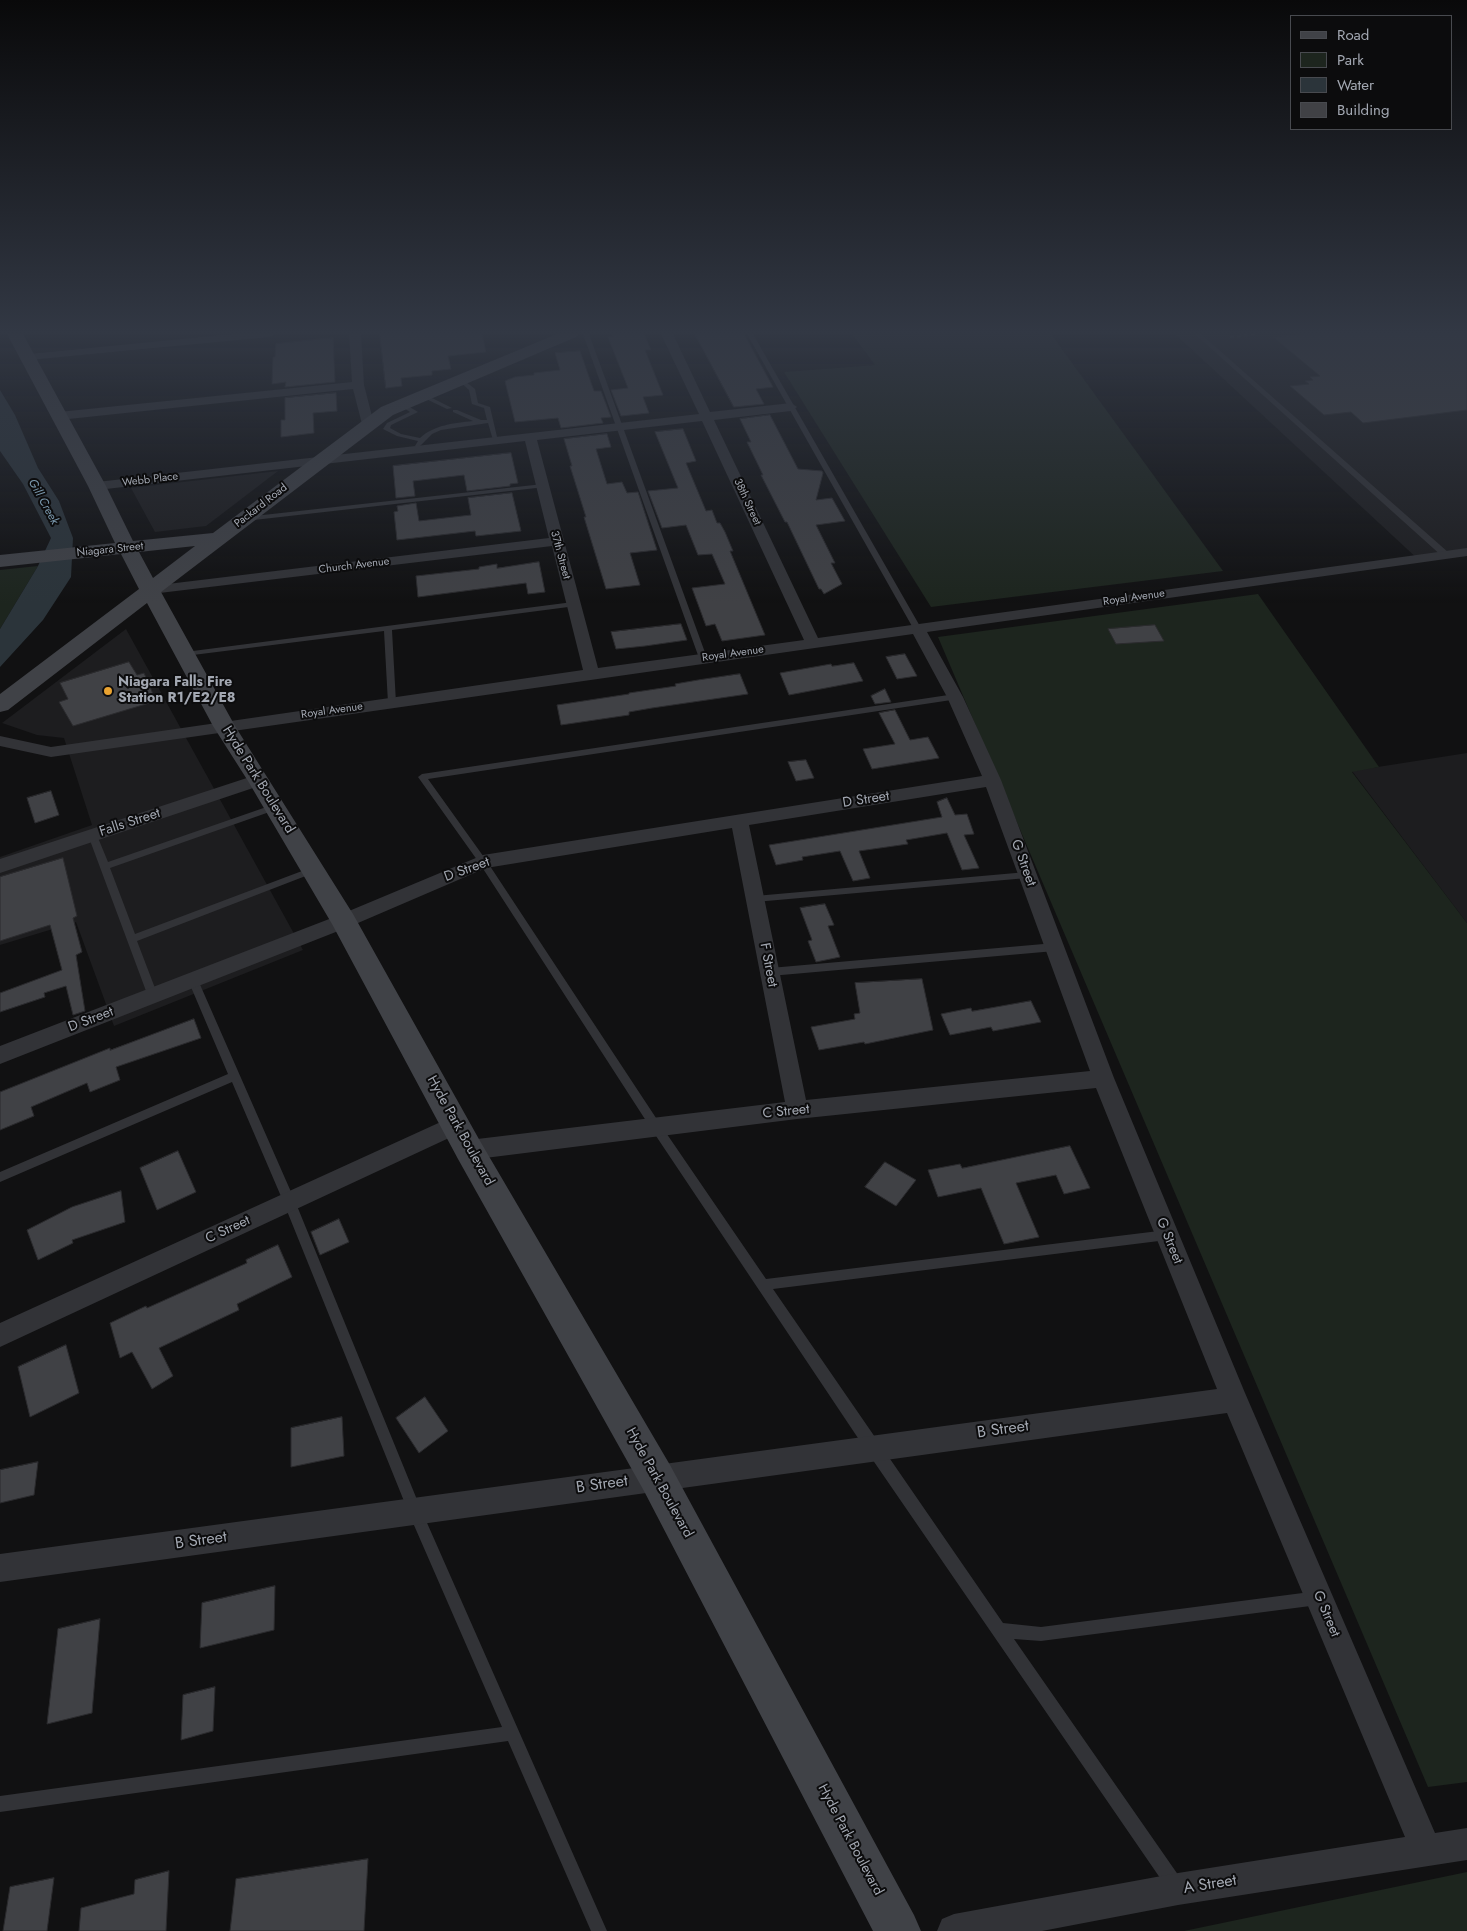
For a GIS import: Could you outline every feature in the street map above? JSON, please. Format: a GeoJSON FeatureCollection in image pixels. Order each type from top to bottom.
{"type":"FeatureCollection","features":[{"type":"Feature","properties":{"kind":"main road","name":"Hyde Park Boulevard"},"geometry":{"type":"LineString","coordinates":[[63,424],[97,486],[127,548],[224,726],[276,807],[344,921],[462,1137],[657,1478],[898,1931]]}},
{"type":"Feature","properties":{"kind":"main road","name":"Packard Road"},"geometry":{"type":"LineString","coordinates":[[0,705],[368,424]]}},
{"type":"Feature","properties":{"kind":"main road","name":"Niagara Street"},"geometry":{"type":"LineString","coordinates":[[0,561],[220,538]]}},
{"type":"Feature","properties":{"kind":"street","name":"Webb Place"},"geometry":{"type":"LineString","coordinates":[[97,486],[322,460],[418,444],[496,440],[635,424]]}},
{"type":"Feature","properties":{"kind":"street","name":"38th Street"},"geometry":{"type":"LineString","coordinates":[[710,424],[813,643]]}},
{"type":"Feature","properties":{"kind":"street","name":"37th Street"},"geometry":{"type":"LineString","coordinates":[[530,436],[592,674]]}},
{"type":"Feature","properties":{"kind":"street","name":"Church Avenue"},"geometry":{"type":"LineString","coordinates":[[151,590],[556,541]]}},
{"type":"Feature","properties":{"kind":"street","name":"Royal Avenue"},"geometry":{"type":"LineString","coordinates":[[0,741],[51,752],[703,658],[1467,552]]}},
{"type":"Feature","properties":{"kind":"street","name":"G Street"},"geometry":{"type":"LineString","coordinates":[[917,628],[955,697],[992,780],[1103,1078],[1167,1236],[1427,1851]]}},
{"type":"Feature","properties":{"kind":"street","name":"Falls Street"},"geometry":{"type":"LineString","coordinates":[[0,866],[259,780]]}},
{"type":"Feature","properties":{"kind":"street","name":"D Street"},"geometry":{"type":"LineString","coordinates":[[0,1055],[344,921],[483,862],[992,780]]}},
{"type":"Feature","properties":{"kind":"street","name":"F Street"},"geometry":{"type":"LineString","coordinates":[[739,820],[797,1110]]}},
{"type":"Feature","properties":{"kind":"street","name":"C Street"},"geometry":{"type":"LineString","coordinates":[[0,1335],[289,1201],[462,1137],[656,1127],[797,1110],[1103,1078]]}},
{"type":"Feature","properties":{"kind":"street","name":"B Street"},"geometry":{"type":"LineString","coordinates":[[0,1568],[1234,1398]]}},
{"type":"Feature","properties":{"kind":"street","name":"A Street"},"geometry":{"type":"LineString","coordinates":[[954,1931],[1178,1890],[1467,1844]]}},
{"type":"Feature","properties":{"kind":"lane"},"geometry":{"type":"LineString","coordinates":[[389,424],[386,429],[418,444],[436,429],[473,424]]}},
{"type":"Feature","properties":{"kind":"lane"},"geometry":{"type":"LineString","coordinates":[[492,424],[496,440]]}},
{"type":"Feature","properties":{"kind":"lane"},"geometry":{"type":"LineString","coordinates":[[801,424],[917,628]]}},
{"type":"Feature","properties":{"kind":"lane"},"geometry":{"type":"LineString","coordinates":[[1299,424],[1446,555]]}},
{"type":"Feature","properties":{"kind":"lane"},"geometry":{"type":"LineString","coordinates":[[618,426],[703,658]]}},
{"type":"Feature","properties":{"kind":"lane"},"geometry":{"type":"LineString","coordinates":[[244,520],[542,486]]}},
{"type":"Feature","properties":{"kind":"lane"},"geometry":{"type":"LineString","coordinates":[[186,654],[573,604]]}},
{"type":"Feature","properties":{"kind":"lane"},"geometry":{"type":"LineString","coordinates":[[388,629],[392,702]]}},
{"type":"Feature","properties":{"kind":"lane"},"geometry":{"type":"LineString","coordinates":[[955,697],[422,777],[483,862],[656,1127],[873,1448],[1178,1890]]}},
{"type":"Feature","properties":{"kind":"lane"},"geometry":{"type":"LineString","coordinates":[[105,866],[276,807]]}},
{"type":"Feature","properties":{"kind":"lane"},"geometry":{"type":"LineString","coordinates":[[93,835],[153,996]]}},
{"type":"Feature","properties":{"kind":"lane"},"geometry":{"type":"LineString","coordinates":[[132,939],[314,870]]}},
{"type":"Feature","properties":{"kind":"lane"},"geometry":{"type":"LineString","coordinates":[[755,899],[1028,875]]}},
{"type":"Feature","properties":{"kind":"lane"},"geometry":{"type":"LineString","coordinates":[[770,972],[1054,947]]}},
{"type":"Feature","properties":{"kind":"lane"},"geometry":{"type":"LineString","coordinates":[[193,980],[289,1201],[415,1511],[599,1931]]}},
{"type":"Feature","properties":{"kind":"lane"},"geometry":{"type":"LineString","coordinates":[[0,1177],[235,1076]]}},
{"type":"Feature","properties":{"kind":"lane"},"geometry":{"type":"LineString","coordinates":[[763,1285],[1167,1236]]}},
{"type":"Feature","properties":{"kind":"lane"},"geometry":{"type":"LineString","coordinates":[[999,1630],[1040,1634],[1319,1598]]}},
{"type":"Feature","properties":{"kind":"lane"},"geometry":{"type":"LineString","coordinates":[[0,1804],[513,1733]]}},
{"type":"Feature","properties":{"kind":"shaded area"},"geometry":{"type":"Polygon","coordinates":[[[1272,424],[1467,424],[1467,556],[1420,561],[1272,424]]]}},
{"type":"Feature","properties":{"kind":"shaded area"},"geometry":{"type":"Polygon","coordinates":[[[278,471],[206,526],[155,532],[131,488],[278,471]]]}},
{"type":"Feature","properties":{"kind":"shaded area"},"geometry":{"type":"Polygon","coordinates":[[[126,629],[303,950],[114,1026],[76,922],[0,945],[0,857],[92,825],[64,738],[37,735],[2,723],[126,629]]]}},
{"type":"Feature","properties":{"kind":"shaded area"},"geometry":{"type":"Polygon","coordinates":[[[1467,753],[1467,923],[1352,771],[1467,753]]]}},
{"type":"Feature","properties":{"kind":"green space"},"geometry":{"type":"Polygon","coordinates":[[[817,424],[1116,424],[1223,571],[931,607],[817,424]]]}},
{"type":"Feature","properties":{"kind":"green space"},"geometry":{"type":"Polygon","coordinates":[[[38,566],[0,629],[0,570],[38,566]]]}},
{"type":"Feature","properties":{"kind":"green space"},"geometry":{"type":"Polygon","coordinates":[[[1258,594],[1379,767],[1352,772],[1467,923],[1467,1782],[1428,1787],[938,637],[1258,594]]]}},
{"type":"Feature","properties":{"kind":"green space"},"geometry":{"type":"Polygon","coordinates":[[[1467,1872],[1467,1931],[1184,1931],[1467,1872]]]}},
{"type":"Feature","properties":{"kind":"water","name":"Gill Creek"},"geometry":{"type":"Polygon","coordinates":[[[0,424],[19,424],[38,468],[59,501],[73,538],[71,577],[43,620],[0,667],[0,629],[38,566],[51,538],[23,484],[0,451],[0,424]]]}},
{"type":"Feature","properties":{"kind":"building"},"geometry":{"type":"Polygon","coordinates":[[[281,424],[314,424],[314,433],[281,437],[281,424]]]}},
{"type":"Feature","properties":{"kind":"building"},"geometry":{"type":"Polygon","coordinates":[[[560,424],[594,424],[561,428],[560,424]]]}},
{"type":"Feature","properties":{"kind":"building"},"geometry":{"type":"Polygon","coordinates":[[[742,424],[775,424],[798,469],[822,471],[816,500],[832,498],[845,521],[816,525],[835,563],[831,563],[842,584],[824,594],[819,589],[787,522],[785,522],[761,475],[763,475],[747,442],[751,442],[742,424]]]}},
{"type":"Feature","properties":{"kind":"building"},"geometry":{"type":"Polygon","coordinates":[[[683,429],[696,461],[686,463],[706,511],[712,510],[717,523],[720,523],[725,532],[733,551],[730,551],[765,635],[722,641],[715,624],[706,626],[692,588],[725,584],[712,554],[698,555],[686,525],[662,528],[648,491],[678,488],[655,432],[683,429]]]}},
{"type":"Feature","properties":{"kind":"building"},"geometry":{"type":"Polygon","coordinates":[[[607,434],[611,447],[596,449],[607,484],[622,482],[627,493],[638,492],[657,550],[630,553],[640,585],[606,589],[584,517],[586,517],[570,466],[572,466],[564,439],[607,434]]]}},
{"type":"Feature","properties":{"kind":"building"},"geometry":{"type":"Polygon","coordinates":[[[511,453],[518,483],[510,484],[510,486],[467,491],[464,475],[413,481],[415,496],[396,498],[393,466],[511,453]]]}},
{"type":"Feature","properties":{"kind":"building"},"geometry":{"type":"Polygon","coordinates":[[[512,493],[521,531],[476,536],[475,531],[397,540],[394,512],[398,511],[397,506],[416,503],[419,521],[471,515],[468,498],[512,493]]]}},
{"type":"Feature","properties":{"kind":"building"},"geometry":{"type":"Polygon","coordinates":[[[539,562],[545,592],[528,594],[526,583],[418,597],[416,576],[479,569],[479,567],[497,564],[497,568],[539,562]]]}},
{"type":"Feature","properties":{"kind":"building"},"geometry":{"type":"Polygon","coordinates":[[[681,624],[687,640],[645,646],[616,649],[611,632],[681,624]]]}},
{"type":"Feature","properties":{"kind":"building"},"geometry":{"type":"Polygon","coordinates":[[[1155,625],[1164,641],[1116,644],[1108,629],[1155,625]]]}},
{"type":"Feature","properties":{"kind":"building"},"geometry":{"type":"Polygon","coordinates":[[[905,654],[917,676],[897,679],[886,657],[905,654]]]}},
{"type":"Feature","properties":{"kind":"building","name":"Niagara Falls Fire Station R1/E2/E8"},"geometry":{"type":"Polygon","coordinates":[[[129,662],[137,675],[144,673],[156,701],[73,726],[59,702],[68,699],[60,683],[129,662]]]}},
{"type":"Feature","properties":{"kind":"building"},"geometry":{"type":"Polygon","coordinates":[[[854,663],[863,681],[789,695],[780,673],[831,664],[832,666],[854,663]]]}},
{"type":"Feature","properties":{"kind":"building"},"geometry":{"type":"Polygon","coordinates":[[[740,674],[748,694],[652,708],[629,712],[629,715],[561,725],[557,705],[740,674]]]}},
{"type":"Feature","properties":{"kind":"building"},"geometry":{"type":"Polygon","coordinates":[[[885,689],[891,702],[875,704],[871,696],[885,689]]]}},
{"type":"Feature","properties":{"kind":"building"},"geometry":{"type":"Polygon","coordinates":[[[895,710],[910,740],[928,737],[939,758],[872,769],[863,749],[895,744],[879,713],[895,710]]]}},
{"type":"Feature","properties":{"kind":"building"},"geometry":{"type":"Polygon","coordinates":[[[806,760],[814,778],[796,781],[788,762],[806,760]]]}},
{"type":"Feature","properties":{"kind":"building"},"geometry":{"type":"Polygon","coordinates":[[[51,791],[59,815],[35,823],[27,798],[51,791]]]}},
{"type":"Feature","properties":{"kind":"building"},"geometry":{"type":"Polygon","coordinates":[[[947,798],[955,815],[967,814],[974,834],[964,835],[979,868],[962,870],[947,833],[906,840],[908,844],[859,851],[870,878],[853,881],[840,851],[802,857],[803,860],[776,865],[769,845],[942,817],[937,802],[947,798]]]}},
{"type":"Feature","properties":{"kind":"building"},"geometry":{"type":"Polygon","coordinates":[[[63,858],[77,916],[73,918],[82,952],[76,955],[85,1011],[73,1015],[66,986],[44,993],[45,997],[0,1012],[0,993],[62,970],[50,925],[0,941],[0,877],[63,858]]]}},
{"type":"Feature","properties":{"kind":"building"},"geometry":{"type":"Polygon","coordinates":[[[825,904],[834,925],[828,926],[840,957],[816,962],[808,941],[812,940],[800,908],[825,904]]]}},
{"type":"Feature","properties":{"kind":"building"},"geometry":{"type":"Polygon","coordinates":[[[922,979],[933,1030],[865,1044],[864,1042],[819,1050],[811,1027],[855,1019],[854,1014],[860,1013],[855,983],[922,979]]]}},
{"type":"Feature","properties":{"kind":"building"},"geometry":{"type":"Polygon","coordinates":[[[1031,1001],[1041,1022],[993,1031],[991,1027],[950,1035],[941,1014],[971,1008],[972,1011],[1031,1001]]]}},
{"type":"Feature","properties":{"kind":"building"},"geometry":{"type":"Polygon","coordinates":[[[194,1019],[201,1038],[116,1067],[120,1080],[90,1092],[87,1083],[31,1107],[34,1116],[0,1130],[0,1092],[110,1048],[110,1050],[194,1019]]]}},
{"type":"Feature","properties":{"kind":"building"},"geometry":{"type":"Polygon","coordinates":[[[1070,1146],[1090,1188],[1064,1194],[1056,1175],[1016,1183],[1039,1237],[1004,1244],[981,1188],[938,1197],[928,1170],[960,1164],[962,1168],[1070,1146]]]}},
{"type":"Feature","properties":{"kind":"building"},"geometry":{"type":"Polygon","coordinates":[[[178,1151],[196,1192],[157,1210],[140,1168],[178,1151]]]}},
{"type":"Feature","properties":{"kind":"building"},"geometry":{"type":"Polygon","coordinates":[[[885,1162],[916,1180],[896,1206],[865,1187],[885,1162]]]}},
{"type":"Feature","properties":{"kind":"building"},"geometry":{"type":"Polygon","coordinates":[[[121,1191],[125,1222],[72,1240],[73,1243],[38,1260],[27,1230],[72,1207],[121,1191]]]}},
{"type":"Feature","properties":{"kind":"building"},"geometry":{"type":"Polygon","coordinates":[[[339,1219],[349,1242],[320,1255],[311,1232],[339,1219]]]}},
{"type":"Feature","properties":{"kind":"building"},"geometry":{"type":"Polygon","coordinates":[[[278,1245],[292,1277],[237,1304],[239,1310],[159,1348],[173,1376],[152,1389],[132,1352],[120,1358],[110,1323],[247,1263],[246,1260],[278,1245]]]}},
{"type":"Feature","properties":{"kind":"building"},"geometry":{"type":"Polygon","coordinates":[[[66,1345],[79,1393],[30,1417],[18,1367],[66,1345]]]}},
{"type":"Feature","properties":{"kind":"building"},"geometry":{"type":"Polygon","coordinates":[[[425,1397],[448,1431],[419,1453],[396,1418],[425,1397]]]}},
{"type":"Feature","properties":{"kind":"building"},"geometry":{"type":"Polygon","coordinates":[[[342,1417],[344,1456],[291,1467],[291,1428],[342,1417]]]}},
{"type":"Feature","properties":{"kind":"building"},"geometry":{"type":"Polygon","coordinates":[[[38,1462],[34,1495],[0,1503],[0,1470],[38,1462]]]}},
{"type":"Feature","properties":{"kind":"building"},"geometry":{"type":"Polygon","coordinates":[[[275,1586],[274,1630],[200,1648],[202,1603],[275,1586]]]}},
{"type":"Feature","properties":{"kind":"building"},"geometry":{"type":"Polygon","coordinates":[[[100,1619],[92,1713],[47,1724],[58,1629],[100,1619]]]}},
{"type":"Feature","properties":{"kind":"building"},"geometry":{"type":"Polygon","coordinates":[[[215,1687],[213,1731],[181,1740],[183,1695],[215,1687]]]}},
{"type":"Feature","properties":{"kind":"building"},"geometry":{"type":"Polygon","coordinates":[[[368,1859],[364,1931],[230,1931],[236,1879],[368,1859]]]}},
{"type":"Feature","properties":{"kind":"building"},"geometry":{"type":"Polygon","coordinates":[[[169,1871],[166,1931],[79,1931],[81,1908],[134,1894],[135,1880],[169,1871]]]}},
{"type":"Feature","properties":{"kind":"building"},"geometry":{"type":"Polygon","coordinates":[[[54,1878],[47,1931],[3,1931],[10,1887],[54,1878]]]}},
{"type":"Feature","properties":{"kind":"place","name":"Niagara Falls Fire Station R1/E2/E8"},"geometry":{"type":"Point","coordinates":[108,691]}}]}
